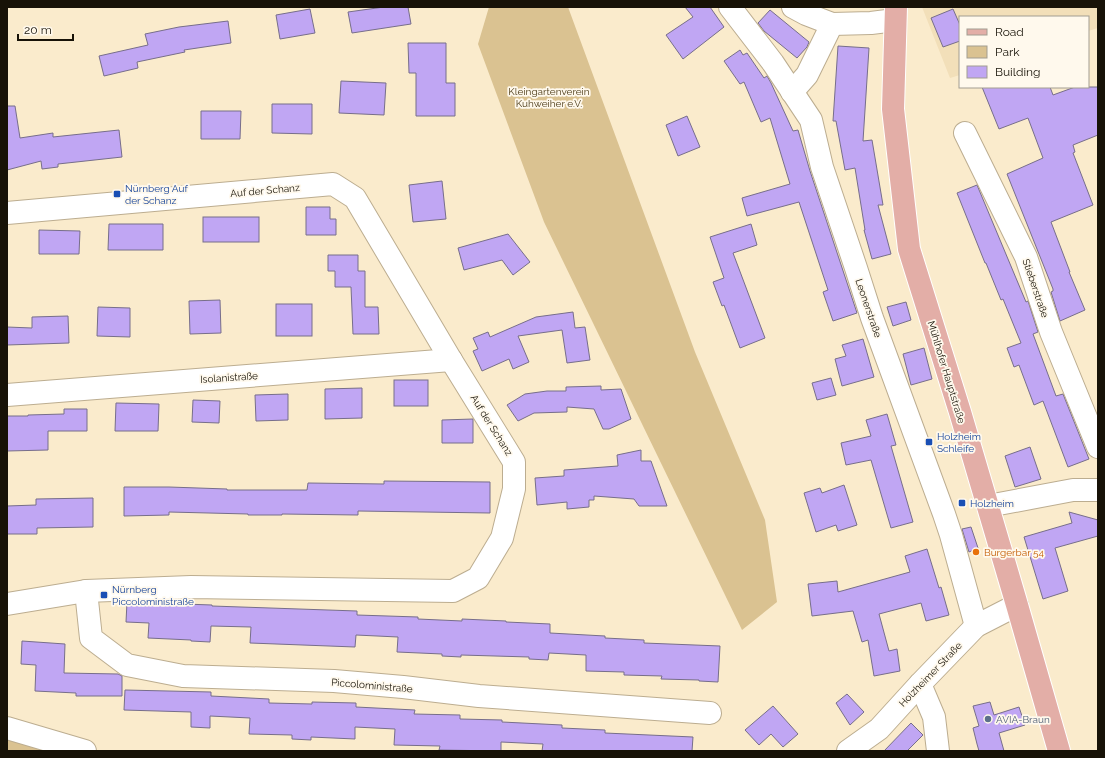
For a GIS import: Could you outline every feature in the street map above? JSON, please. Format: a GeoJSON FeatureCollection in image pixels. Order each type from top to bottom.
{"type":"FeatureCollection","features":[{"type":"Feature","properties":{"kind":"main road","name":"Mühlhofer Hauptstraße"},"geometry":{"type":"LineString","coordinates":[[895,14],[893,109],[909,249],[960,412],[1059,751]]}},
{"type":"Feature","properties":{"kind":"street","name":"Leonerstraße"},"geometry":{"type":"LineString","coordinates":[[730,7],[773,63],[812,120],[822,168],[872,318],[951,534],[976,626]]}},
{"type":"Feature","properties":{"kind":"street"},"geometry":{"type":"LineString","coordinates":[[802,9],[832,24],[871,23],[895,14]]}},
{"type":"Feature","properties":{"kind":"street"},"geometry":{"type":"LineString","coordinates":[[792,92],[807,76],[832,24]]}},
{"type":"Feature","properties":{"kind":"street","name":"Stieberstraße"},"geometry":{"type":"LineString","coordinates":[[965,133],[1026,257],[1051,332],[1098,447]]}},
{"type":"Feature","properties":{"kind":"street","name":"Auf der Schanz"},"geometry":{"type":"LineString","coordinates":[[7,213],[333,184],[355,198],[451,360],[514,462],[514,489],[502,538],[478,578],[453,591],[191,587],[86,591],[7,604]]}},
{"type":"Feature","properties":{"kind":"street","name":"Isolanistraße"},"geometry":{"type":"LineString","coordinates":[[7,395],[451,360]]}},
{"type":"Feature","properties":{"kind":"street"},"geometry":{"type":"LineString","coordinates":[[988,506],[1073,490],[1098,490]]}},
{"type":"Feature","properties":{"kind":"street","name":"Piccoloministraße"},"geometry":{"type":"LineString","coordinates":[[86,591],[91,638],[127,665],[183,676],[334,681],[404,687],[479,696],[710,713]]}},
{"type":"Feature","properties":{"kind":"street","name":"Holzheimer Straße"},"geometry":{"type":"LineString","coordinates":[[848,751],[879,728],[976,626],[1017,605]]}},
{"type":"Feature","properties":{"kind":"street"},"geometry":{"type":"LineString","coordinates":[[920,684],[934,717],[938,751]]}},
{"type":"Feature","properties":{"kind":"street"},"geometry":{"type":"LineString","coordinates":[[7,728],[85,751]]}},
{"type":"Feature","properties":{"kind":"shaded area"},"geometry":{"type":"Polygon","coordinates":[[[922,7],[1098,7],[1098,28],[1089,31],[1089,16],[959,16],[959,75],[950,78],[922,7]]]}},
{"type":"Feature","properties":{"kind":"green space","name":"Kleingartenverein Kuhweiher e.V."},"geometry":{"type":"Polygon","coordinates":[[[489,7],[568,7],[695,352],[765,520],[777,602],[742,630],[544,222],[478,44],[489,7]]]}},
{"type":"Feature","properties":{"kind":"green space"},"geometry":{"type":"Polygon","coordinates":[[[7,731],[63,751],[7,751],[7,731]]]}},
{"type":"Feature","properties":{"kind":"building"},"geometry":{"type":"Polygon","coordinates":[[[384,7],[408,7],[411,24],[352,33],[348,12],[384,7]]]}},
{"type":"Feature","properties":{"kind":"building"},"geometry":{"type":"Polygon","coordinates":[[[685,7],[710,7],[724,27],[683,59],[666,35],[693,17],[685,7]]]}},
{"type":"Feature","properties":{"kind":"building"},"geometry":{"type":"Polygon","coordinates":[[[310,9],[315,33],[280,39],[276,15],[310,9]]]}},
{"type":"Feature","properties":{"kind":"building"},"geometry":{"type":"Polygon","coordinates":[[[953,9],[959,23],[959,41],[943,47],[931,18],[953,9]]]}},
{"type":"Feature","properties":{"kind":"building"},"geometry":{"type":"Polygon","coordinates":[[[770,10],[809,42],[807,47],[797,58],[764,31],[758,23],[770,10]]]}},
{"type":"Feature","properties":{"kind":"building"},"geometry":{"type":"Polygon","coordinates":[[[228,21],[231,43],[184,50],[185,52],[137,62],[138,68],[104,76],[99,56],[148,45],[145,34],[179,27],[228,21]]]}},
{"type":"Feature","properties":{"kind":"building"},"geometry":{"type":"Polygon","coordinates":[[[408,43],[446,43],[446,83],[455,83],[455,116],[416,116],[416,73],[409,73],[408,43]]]}},
{"type":"Feature","properties":{"kind":"building"},"geometry":{"type":"Polygon","coordinates":[[[838,46],[869,48],[863,141],[872,140],[883,205],[878,205],[891,254],[872,259],[864,230],[855,168],[845,170],[836,121],[833,121],[838,46]]]}},
{"type":"Feature","properties":{"kind":"building"},"geometry":{"type":"Polygon","coordinates":[[[740,50],[743,55],[747,53],[764,78],[767,76],[793,131],[798,130],[857,313],[833,321],[823,292],[828,290],[799,202],[747,216],[742,198],[790,184],[770,118],[761,122],[744,82],[740,84],[724,61],[740,50]]]}},
{"type":"Feature","properties":{"kind":"building"},"geometry":{"type":"Polygon","coordinates":[[[341,81],[386,83],[384,115],[339,113],[341,81]]]}},
{"type":"Feature","properties":{"kind":"building"},"geometry":{"type":"Polygon","coordinates":[[[1098,87],[1098,135],[1073,145],[1075,152],[1073,153],[1093,205],[1051,222],[1069,272],[1085,310],[1060,321],[1051,292],[1053,289],[1007,174],[1043,158],[1028,118],[999,129],[982,88],[1050,88],[1053,95],[1072,88],[1098,87]]]}},
{"type":"Feature","properties":{"kind":"building"},"geometry":{"type":"Polygon","coordinates":[[[272,104],[312,104],[312,134],[272,133],[272,104]]]}},
{"type":"Feature","properties":{"kind":"building"},"geometry":{"type":"Polygon","coordinates":[[[7,106],[15,106],[20,138],[53,133],[53,137],[119,130],[122,157],[58,164],[58,167],[42,169],[41,161],[7,170],[7,106]]]}},
{"type":"Feature","properties":{"kind":"building"},"geometry":{"type":"Polygon","coordinates":[[[201,111],[241,111],[240,139],[201,139],[201,111]]]}},
{"type":"Feature","properties":{"kind":"building"},"geometry":{"type":"Polygon","coordinates":[[[687,116],[700,147],[678,156],[666,125],[687,116]]]}},
{"type":"Feature","properties":{"kind":"building"},"geometry":{"type":"Polygon","coordinates":[[[442,181],[446,219],[413,222],[409,185],[442,181]]]}},
{"type":"Feature","properties":{"kind":"building"},"geometry":{"type":"Polygon","coordinates":[[[977,185],[1026,302],[1028,301],[1038,332],[1033,334],[1056,396],[1063,394],[1089,459],[1068,467],[1043,401],[1034,405],[1019,365],[1014,367],[1007,348],[1021,343],[1003,299],[1001,300],[985,263],[957,193],[977,185]]]}},
{"type":"Feature","properties":{"kind":"building"},"geometry":{"type":"Polygon","coordinates":[[[306,207],[330,207],[330,219],[336,219],[336,235],[306,235],[306,207]]]}},
{"type":"Feature","properties":{"kind":"building"},"geometry":{"type":"Polygon","coordinates":[[[203,217],[259,217],[259,242],[203,242],[203,217]]]}},
{"type":"Feature","properties":{"kind":"building"},"geometry":{"type":"Polygon","coordinates":[[[109,224],[163,224],[163,250],[108,250],[109,224]]]}},
{"type":"Feature","properties":{"kind":"building"},"geometry":{"type":"Polygon","coordinates":[[[751,224],[757,245],[733,253],[765,338],[740,348],[724,305],[722,306],[713,282],[724,278],[710,237],[751,224]]]}},
{"type":"Feature","properties":{"kind":"building"},"geometry":{"type":"Polygon","coordinates":[[[39,230],[80,231],[79,254],[39,254],[39,230]]]}},
{"type":"Feature","properties":{"kind":"building"},"geometry":{"type":"Polygon","coordinates":[[[508,234],[530,262],[513,275],[502,260],[464,270],[458,248],[508,234]]]}},
{"type":"Feature","properties":{"kind":"building"},"geometry":{"type":"Polygon","coordinates":[[[328,255],[358,255],[358,271],[365,271],[365,307],[378,307],[379,334],[353,334],[351,287],[335,287],[335,271],[328,271],[328,255]]]}},
{"type":"Feature","properties":{"kind":"building"},"geometry":{"type":"Polygon","coordinates":[[[220,300],[221,333],[190,334],[189,301],[220,300]]]}},
{"type":"Feature","properties":{"kind":"building"},"geometry":{"type":"Polygon","coordinates":[[[906,302],[911,320],[893,326],[887,307],[906,302]]]}},
{"type":"Feature","properties":{"kind":"building"},"geometry":{"type":"Polygon","coordinates":[[[276,304],[312,304],[312,336],[276,336],[276,304]]]}},
{"type":"Feature","properties":{"kind":"building"},"geometry":{"type":"Polygon","coordinates":[[[98,307],[130,308],[130,337],[97,336],[98,307]]]}},
{"type":"Feature","properties":{"kind":"building"},"geometry":{"type":"Polygon","coordinates":[[[573,312],[575,328],[585,327],[590,360],[567,363],[562,330],[518,336],[529,362],[513,369],[509,359],[482,371],[473,351],[478,349],[473,338],[488,332],[490,337],[536,317],[573,312]]]}},
{"type":"Feature","properties":{"kind":"building"},"geometry":{"type":"Polygon","coordinates":[[[68,316],[69,343],[7,345],[7,327],[32,328],[32,317],[68,316]]]}},
{"type":"Feature","properties":{"kind":"building"},"geometry":{"type":"Polygon","coordinates":[[[863,339],[874,377],[842,386],[835,359],[846,356],[842,345],[863,339]]]}},
{"type":"Feature","properties":{"kind":"building"},"geometry":{"type":"Polygon","coordinates":[[[924,348],[932,379],[911,385],[903,354],[924,348]]]}},
{"type":"Feature","properties":{"kind":"building"},"geometry":{"type":"Polygon","coordinates":[[[831,378],[836,395],[817,400],[812,383],[831,378]]]}},
{"type":"Feature","properties":{"kind":"building"},"geometry":{"type":"Polygon","coordinates":[[[394,380],[428,380],[428,406],[394,406],[394,380]]]}},
{"type":"Feature","properties":{"kind":"building"},"geometry":{"type":"Polygon","coordinates":[[[601,386],[601,390],[621,389],[631,419],[609,429],[603,429],[594,409],[567,407],[567,412],[534,413],[518,421],[507,405],[525,394],[547,391],[566,391],[566,387],[601,386]]]}},
{"type":"Feature","properties":{"kind":"building"},"geometry":{"type":"Polygon","coordinates":[[[362,388],[362,418],[325,419],[325,389],[362,388]]]}},
{"type":"Feature","properties":{"kind":"building"},"geometry":{"type":"Polygon","coordinates":[[[288,394],[288,420],[256,421],[255,395],[288,394]]]}},
{"type":"Feature","properties":{"kind":"building"},"geometry":{"type":"Polygon","coordinates":[[[193,400],[220,401],[219,423],[192,422],[193,400]]]}},
{"type":"Feature","properties":{"kind":"building"},"geometry":{"type":"Polygon","coordinates":[[[116,403],[159,404],[158,431],[115,431],[116,403]]]}},
{"type":"Feature","properties":{"kind":"building"},"geometry":{"type":"Polygon","coordinates":[[[64,409],[87,409],[87,431],[48,431],[48,450],[7,451],[7,416],[64,414],[64,409]]]}},
{"type":"Feature","properties":{"kind":"building"},"geometry":{"type":"Polygon","coordinates":[[[887,414],[896,445],[891,446],[913,522],[891,528],[871,460],[846,465],[841,443],[871,436],[866,420],[887,414]]]}},
{"type":"Feature","properties":{"kind":"building"},"geometry":{"type":"Polygon","coordinates":[[[473,419],[473,443],[442,443],[442,420],[473,419]]]}},
{"type":"Feature","properties":{"kind":"building"},"geometry":{"type":"Polygon","coordinates":[[[1030,447],[1041,479],[1015,487],[1005,456],[1030,447]]]}},
{"type":"Feature","properties":{"kind":"building"},"geometry":{"type":"Polygon","coordinates":[[[641,450],[641,461],[651,461],[667,506],[639,506],[634,499],[594,496],[594,500],[589,500],[589,507],[567,509],[567,502],[537,505],[535,478],[564,476],[564,470],[618,466],[617,455],[641,450]]]}},
{"type":"Feature","properties":{"kind":"building"},"geometry":{"type":"Polygon","coordinates":[[[384,481],[490,482],[490,513],[358,511],[358,515],[248,515],[169,512],[169,515],[124,516],[124,487],[169,487],[227,490],[307,490],[308,483],[384,484],[384,481]]]}},
{"type":"Feature","properties":{"kind":"building"},"geometry":{"type":"Polygon","coordinates":[[[844,485],[857,525],[838,531],[836,525],[816,532],[804,493],[820,488],[822,493],[844,485]]]}},
{"type":"Feature","properties":{"kind":"building"},"geometry":{"type":"Polygon","coordinates":[[[93,498],[93,527],[37,528],[37,534],[7,534],[7,506],[36,505],[36,499],[93,498]]]}},
{"type":"Feature","properties":{"kind":"building"},"geometry":{"type":"Polygon","coordinates":[[[1069,512],[1098,520],[1098,536],[1055,548],[1068,591],[1043,599],[1024,537],[1072,523],[1069,512]]]}},
{"type":"Feature","properties":{"kind":"building"},"geometry":{"type":"Polygon","coordinates":[[[971,527],[978,548],[969,552],[962,529],[971,527]]]}},
{"type":"Feature","properties":{"kind":"building"},"geometry":{"type":"Polygon","coordinates":[[[927,549],[939,588],[941,587],[949,615],[926,621],[921,603],[879,614],[889,651],[897,649],[900,671],[874,676],[868,640],[862,642],[853,611],[812,616],[808,584],[837,581],[838,592],[910,572],[905,556],[927,549]]]}},
{"type":"Feature","properties":{"kind":"building"},"geometry":{"type":"Polygon","coordinates":[[[127,602],[357,611],[357,615],[550,624],[550,633],[644,640],[644,643],[720,646],[718,682],[661,679],[662,676],[624,675],[624,672],[586,671],[586,655],[549,653],[548,660],[529,659],[529,657],[461,655],[461,657],[442,656],[442,654],[397,652],[398,637],[356,635],[355,647],[250,643],[251,627],[211,626],[210,642],[148,638],[149,623],[126,622],[127,602]]]}},
{"type":"Feature","properties":{"kind":"building"},"geometry":{"type":"Polygon","coordinates":[[[22,641],[65,644],[64,673],[118,674],[122,676],[122,696],[76,696],[76,693],[35,691],[36,665],[21,664],[22,641]]]}},
{"type":"Feature","properties":{"kind":"building"},"geometry":{"type":"Polygon","coordinates":[[[125,690],[211,692],[211,696],[269,699],[269,703],[356,703],[356,707],[415,710],[414,714],[460,715],[460,719],[502,720],[502,722],[562,725],[562,728],[605,730],[605,733],[693,737],[692,751],[542,751],[543,744],[501,742],[501,751],[439,750],[440,746],[394,745],[395,729],[355,727],[355,739],[311,737],[311,740],[292,739],[292,735],[249,734],[250,718],[210,716],[210,728],[191,727],[191,712],[124,710],[125,690]]]}},
{"type":"Feature","properties":{"kind":"building"},"geometry":{"type":"Polygon","coordinates":[[[847,694],[864,712],[850,725],[836,703],[847,694]]]}},
{"type":"Feature","properties":{"kind":"building"},"geometry":{"type":"Polygon","coordinates":[[[990,702],[994,715],[1019,707],[1025,725],[999,733],[1004,751],[979,751],[977,744],[973,728],[979,726],[973,706],[990,702]]]}},
{"type":"Feature","properties":{"kind":"building"},"geometry":{"type":"Polygon","coordinates":[[[773,706],[798,734],[783,747],[771,734],[759,745],[745,730],[773,706]]]}},
{"type":"Feature","properties":{"kind":"building"},"geometry":{"type":"Polygon","coordinates":[[[911,723],[923,735],[907,751],[884,751],[911,723]]]}},
{"type":"Feature","properties":{"kind":"place","name":"Nürnberg Auf der Schanz"},"geometry":{"type":"Point","coordinates":[117,194]}},
{"type":"Feature","properties":{"kind":"place","name":"Holzheim Schleife"},"geometry":{"type":"Point","coordinates":[929,442]}},
{"type":"Feature","properties":{"kind":"place","name":"Holzheim"},"geometry":{"type":"Point","coordinates":[962,503]}},
{"type":"Feature","properties":{"kind":"place","name":"Burgerbar 54"},"geometry":{"type":"Point","coordinates":[976,552]}},
{"type":"Feature","properties":{"kind":"place","name":"Nürnberg Piccoloministraße"},"geometry":{"type":"Point","coordinates":[104,595]}},
{"type":"Feature","properties":{"kind":"place","name":"AVIA-Braun"},"geometry":{"type":"Point","coordinates":[988,719]}}]}
